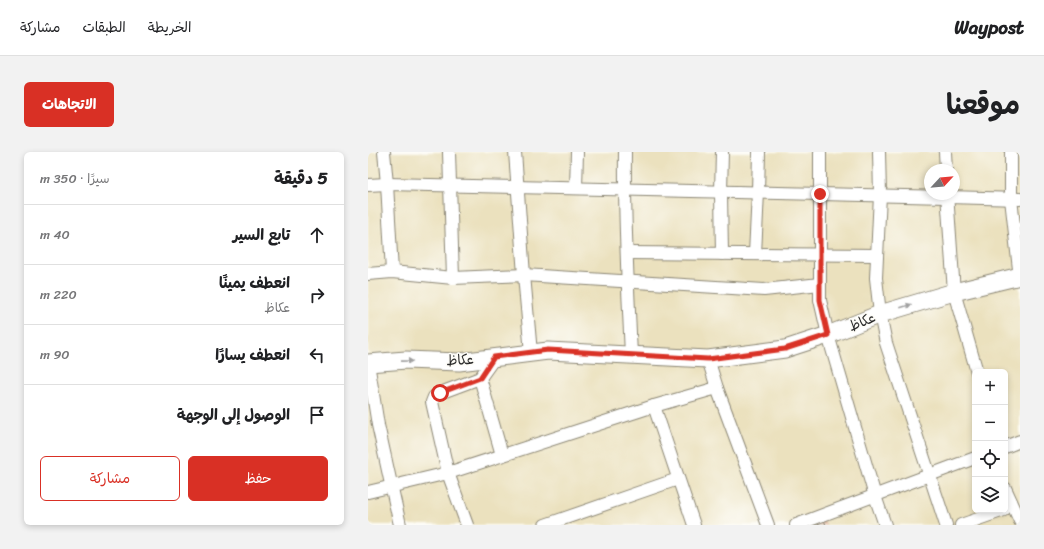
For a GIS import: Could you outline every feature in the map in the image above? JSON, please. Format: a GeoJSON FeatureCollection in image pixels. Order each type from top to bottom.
{"type":"FeatureCollection","features":[{"type":"Feature","properties":{"kind":"street"},"geometry":{"type":"LineString","coordinates":[[384,152],[392,272]]}},
{"type":"Feature","properties":{"kind":"street"},"geometry":{"type":"LineString","coordinates":[[450,152],[453,278]]}},
{"type":"Feature","properties":{"kind":"street"},"geometry":{"type":"LineString","coordinates":[[515,152],[531,353]]}},
{"type":"Feature","properties":{"kind":"street"},"geometry":{"type":"LineString","coordinates":[[576,188],[577,152]]}},
{"type":"Feature","properties":{"kind":"street"},"geometry":{"type":"LineString","coordinates":[[626,152],[625,190],[631,355]]}},
{"type":"Feature","properties":{"kind":"street"},"geometry":{"type":"LineString","coordinates":[[722,152],[722,254]]}},
{"type":"Feature","properties":{"kind":"street"},"geometry":{"type":"LineString","coordinates":[[755,254],[759,152]]}},
{"type":"Feature","properties":{"kind":"street"},"geometry":{"type":"LineString","coordinates":[[820,152],[820,300],[828,335],[875,496],[885,525]]}},
{"type":"Feature","properties":{"kind":"street"},"geometry":{"type":"LineString","coordinates":[[879,152],[880,195],[876,278],[880,314],[886,343],[946,525]]}},
{"type":"Feature","properties":{"kind":"street"},"geometry":{"type":"LineString","coordinates":[[945,152],[946,164]]}},
{"type":"Feature","properties":{"kind":"street"},"geometry":{"type":"LineString","coordinates":[[1011,152],[1016,199],[1020,277]]}},
{"type":"Feature","properties":{"kind":"street"},"geometry":{"type":"LineString","coordinates":[[368,185],[387,184],[924,195]]}},
{"type":"Feature","properties":{"kind":"street"},"geometry":{"type":"LineString","coordinates":[[960,196],[1016,199]]}},
{"type":"Feature","properties":{"kind":"street"},"geometry":{"type":"LineString","coordinates":[[947,200],[954,292],[976,369]]}},
{"type":"Feature","properties":{"kind":"street"},"geometry":{"type":"LineString","coordinates":[[627,253],[877,255]]}},
{"type":"Feature","properties":{"kind":"street"},"geometry":{"type":"LineString","coordinates":[[368,274],[392,272],[453,278],[524,275],[764,290],[820,284]]}},
{"type":"Feature","properties":{"kind":"street","name":"عكاظ"},"geometry":{"type":"LineString","coordinates":[[368,363],[406,360],[459,362],[548,350],[708,359],[785,349],[828,335],[880,314],[954,292],[1020,277]]}},
{"type":"Feature","properties":{"kind":"street"},"geometry":{"type":"LineString","coordinates":[[467,525],[448,473],[432,402],[434,397],[440,393],[480,378],[494,357]]}},
{"type":"Feature","properties":{"kind":"street"},"geometry":{"type":"LineString","coordinates":[[708,359],[717,388],[768,525]]}},
{"type":"Feature","properties":{"kind":"street"},"geometry":{"type":"LineString","coordinates":[[368,363],[378,425],[400,525]]}},
{"type":"Feature","properties":{"kind":"street"},"geometry":{"type":"LineString","coordinates":[[480,378],[502,455]]}},
{"type":"Feature","properties":{"kind":"street"},"geometry":{"type":"LineString","coordinates":[[368,492],[448,473],[654,406],[717,388]]}},
{"type":"Feature","properties":{"kind":"street"},"geometry":{"type":"LineString","coordinates":[[654,406],[694,525]]}},
{"type":"Feature","properties":{"kind":"street"},"geometry":{"type":"LineString","coordinates":[[1008,446],[1020,442]]}},
{"type":"Feature","properties":{"kind":"street"},"geometry":{"type":"LineString","coordinates":[[796,525],[827,520],[875,496],[972,459]]}},
{"type":"Feature","properties":{"kind":"street"},"geometry":{"type":"LineString","coordinates":[[545,525],[678,479]]}},
{"type":"Feature","properties":{"kind":"street"},"geometry":{"type":"LineString","coordinates":[[1008,510],[1020,521]]}},
{"type":"Feature","properties":{"kind":"street"},"geometry":{"type":"LineString","coordinates":[[961,525],[996,513]]}},
{"type":"Feature","properties":{"kind":"building"},"geometry":{"type":"Polygon","coordinates":[[[824,520],[826,525],[812,525],[824,520]]]}},
{"type":"Feature","properties":{"kind":"route"},"geometry":{"type":"LineString","coordinates":[[440,393],[480,378],[494,357],[548,350],[708,359],[785,349],[828,335],[820,300],[820,194]]}}]}
